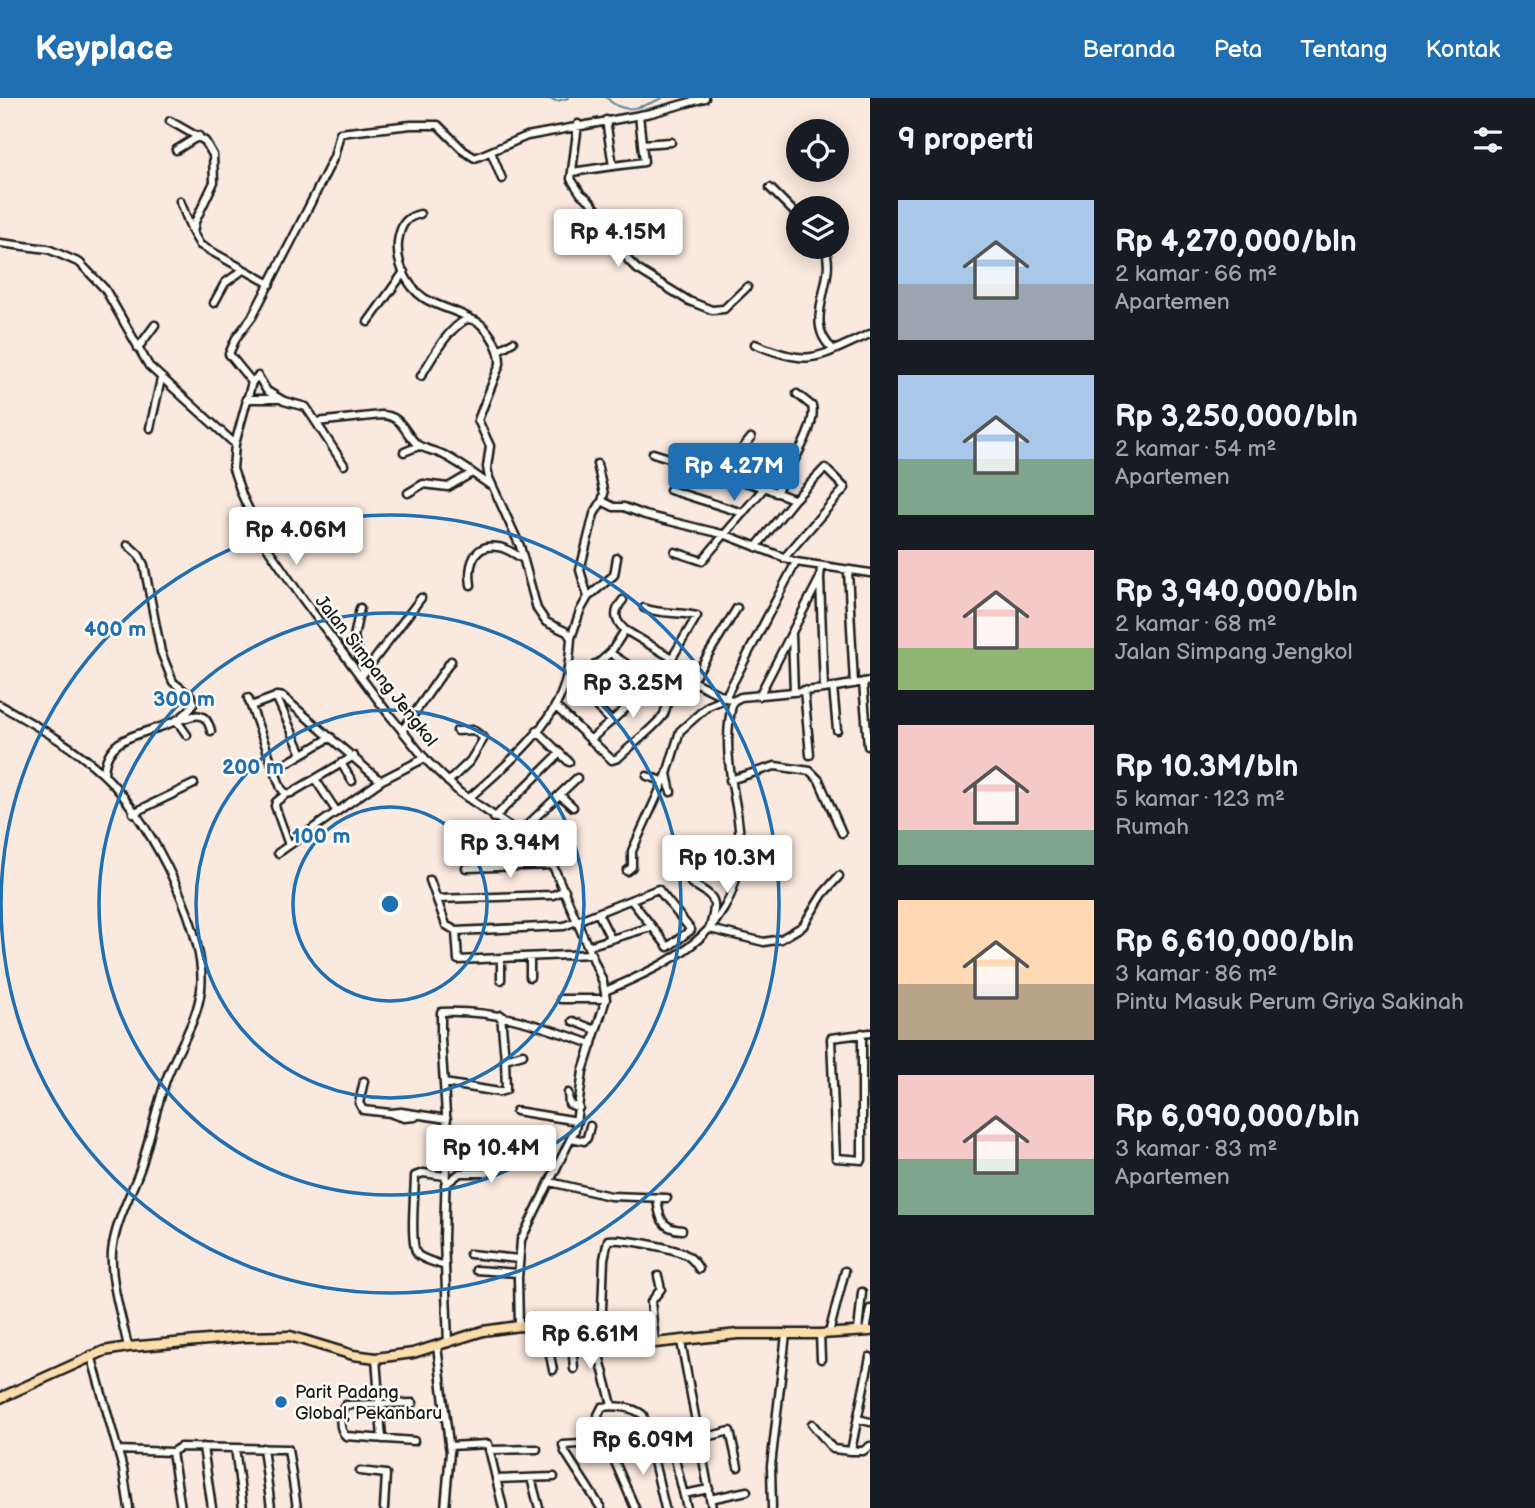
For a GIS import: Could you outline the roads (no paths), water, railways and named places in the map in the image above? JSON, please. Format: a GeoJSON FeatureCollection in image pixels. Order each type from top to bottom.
{"type":"FeatureCollection","features":[{"type":"Feature","properties":{"kind":"main road"},"geometry":{"type":"LineString","coordinates":[[0,1398],[91,1355],[128,1347],[281,1336],[310,1340],[353,1355],[376,1358],[402,1355],[484,1331],[519,1326],[572,1327],[656,1343],[738,1334],[865,1331]]}},
{"type":"Feature","properties":{"kind":"street"},"geometry":{"type":"LineString","coordinates":[[279,399],[267,391],[258,376],[252,382],[229,354],[270,284],[334,157],[340,133],[411,125],[438,125],[475,158],[527,136],[578,124],[639,115],[705,98]]}},
{"type":"Feature","properties":{"kind":"street"},"geometry":{"type":"LineString","coordinates":[[572,172],[644,162],[639,115]]}},
{"type":"Feature","properties":{"kind":"street"},"geometry":{"type":"LineString","coordinates":[[606,120],[613,166]]}},
{"type":"Feature","properties":{"kind":"street"},"geometry":{"type":"LineString","coordinates":[[170,121],[199,136],[211,150],[215,173],[213,186],[195,222],[193,233]]}},
{"type":"Feature","properties":{"kind":"street"},"geometry":{"type":"LineString","coordinates":[[578,124],[571,179],[575,187],[595,206],[629,261],[643,274],[688,301],[716,311],[729,306],[747,287]]}},
{"type":"Feature","properties":{"kind":"street"},"geometry":{"type":"LineString","coordinates":[[176,150],[199,136]]}},
{"type":"Feature","properties":{"kind":"street"},"geometry":{"type":"LineString","coordinates":[[642,144],[671,142]]}},
{"type":"Feature","properties":{"kind":"street"},"geometry":{"type":"LineString","coordinates":[[491,152],[502,179]]}},
{"type":"Feature","properties":{"kind":"street"},"geometry":{"type":"LineString","coordinates":[[770,188],[786,204]]}},
{"type":"Feature","properties":{"kind":"street"},"geometry":{"type":"LineString","coordinates":[[180,201],[200,245],[270,284]]}},
{"type":"Feature","properties":{"kind":"street"},"geometry":{"type":"LineString","coordinates":[[420,214],[405,221],[400,232],[398,252],[404,272],[423,297],[469,318],[482,327],[499,350],[498,370],[478,420],[490,446],[487,470],[517,538],[540,615],[545,622],[567,632],[572,638]]}},
{"type":"Feature","properties":{"kind":"street"},"geometry":{"type":"LineString","coordinates":[[0,243],[48,249],[80,263],[105,289],[149,366],[235,444]]}},
{"type":"Feature","properties":{"kind":"street"},"geometry":{"type":"LineString","coordinates":[[828,259],[820,327],[822,338],[834,350]]}},
{"type":"Feature","properties":{"kind":"street"},"geometry":{"type":"LineString","coordinates":[[214,303],[225,283],[243,270]]}},
{"type":"Feature","properties":{"kind":"street"},"geometry":{"type":"LineString","coordinates":[[368,322],[404,272]]}},
{"type":"Feature","properties":{"kind":"street"},"geometry":{"type":"LineString","coordinates":[[421,376],[456,326],[469,318]]}},
{"type":"Feature","properties":{"kind":"street"},"geometry":{"type":"LineString","coordinates":[[138,348],[155,325]]}},
{"type":"Feature","properties":{"kind":"street"},"geometry":{"type":"LineString","coordinates":[[755,344],[784,355],[809,359],[823,356],[870,334]]}},
{"type":"Feature","properties":{"kind":"street"},"geometry":{"type":"LineString","coordinates":[[499,350],[513,342]]}},
{"type":"Feature","properties":{"kind":"street"},"geometry":{"type":"LineString","coordinates":[[150,428],[161,379]]}},
{"type":"Feature","properties":{"kind":"street","name":"Jalan Simpang Jengkol"},"geometry":{"type":"LineString","coordinates":[[252,382],[235,444],[233,469],[265,544],[295,588],[425,758],[448,782],[494,818],[519,833],[554,866],[592,954],[605,995]]}},
{"type":"Feature","properties":{"kind":"street"},"geometry":{"type":"LineString","coordinates":[[776,493],[804,441],[813,416],[812,406],[797,394]]}},
{"type":"Feature","properties":{"kind":"street"},"geometry":{"type":"LineString","coordinates":[[246,399],[279,399],[306,407],[344,465]]}},
{"type":"Feature","properties":{"kind":"street"},"geometry":{"type":"LineString","coordinates":[[316,422],[387,415],[401,423],[419,446]]}},
{"type":"Feature","properties":{"kind":"street"},"geometry":{"type":"LineString","coordinates":[[751,438],[736,458],[745,471],[764,488]]}},
{"type":"Feature","properties":{"kind":"street"},"geometry":{"type":"LineString","coordinates":[[404,452],[419,446],[434,450],[492,486]]}},
{"type":"Feature","properties":{"kind":"street"},"geometry":{"type":"LineString","coordinates":[[653,453],[764,488],[793,501]]}},
{"type":"Feature","properties":{"kind":"street"},"geometry":{"type":"LineString","coordinates":[[588,597],[580,574],[580,564],[594,514],[602,501],[602,482],[597,464]]}},
{"type":"Feature","properties":{"kind":"street"},"geometry":{"type":"LineString","coordinates":[[756,547],[793,501],[825,468],[845,488],[784,558]]}},
{"type":"Feature","properties":{"kind":"street"},"geometry":{"type":"LineString","coordinates":[[408,493],[423,484],[448,488],[472,473]]}},
{"type":"Feature","properties":{"kind":"street"},"geometry":{"type":"LineString","coordinates":[[675,552],[702,561],[764,488]]}},
{"type":"Feature","properties":{"kind":"street"},"geometry":{"type":"LineString","coordinates":[[670,489],[743,513]]}},
{"type":"Feature","properties":{"kind":"street"},"geometry":{"type":"LineString","coordinates":[[602,501],[614,507],[624,507],[645,515],[726,535],[796,562],[870,573]]}},
{"type":"Feature","properties":{"kind":"street"},"geometry":{"type":"LineString","coordinates":[[128,545],[139,555],[144,565],[158,643],[170,676],[194,701],[189,710],[176,720]]}},
{"type":"Feature","properties":{"kind":"street"},"geometry":{"type":"LineString","coordinates":[[471,585],[470,563],[474,555],[482,549],[496,546],[523,559]]}},
{"type":"Feature","properties":{"kind":"street"},"geometry":{"type":"LineString","coordinates":[[470,798],[515,757],[555,706],[569,668],[572,638],[580,611],[588,597],[614,575],[617,558]]}},
{"type":"Feature","properties":{"kind":"street"},"geometry":{"type":"LineString","coordinates":[[626,871],[632,867],[632,851],[665,778],[680,731],[697,713],[723,697],[796,562]]}},
{"type":"Feature","properties":{"kind":"street"},"geometry":{"type":"LineString","coordinates":[[821,567],[824,689]]}},
{"type":"Feature","properties":{"kind":"street"},"geometry":{"type":"LineString","coordinates":[[848,571],[854,684]]}},
{"type":"Feature","properties":{"kind":"street"},"geometry":{"type":"LineString","coordinates":[[759,696],[820,578]]}},
{"type":"Feature","properties":{"kind":"street"},"geometry":{"type":"LineString","coordinates":[[363,675],[421,598]]}},
{"type":"Feature","properties":{"kind":"street"},"geometry":{"type":"LineString","coordinates":[[622,600],[615,620],[625,630],[671,658]]}},
{"type":"Feature","properties":{"kind":"street"},"geometry":{"type":"LineString","coordinates":[[360,608],[354,637],[363,675]]}},
{"type":"Feature","properties":{"kind":"street"},"geometry":{"type":"LineString","coordinates":[[590,740],[642,694],[671,658],[697,616],[657,613],[644,608]]}},
{"type":"Feature","properties":{"kind":"street"},"geometry":{"type":"LineString","coordinates":[[610,653],[671,693],[682,693],[737,608]]}},
{"type":"Feature","properties":{"kind":"street"},"geometry":{"type":"LineString","coordinates":[[563,689],[574,684],[610,653],[625,630]]}},
{"type":"Feature","properties":{"kind":"street"},"geometry":{"type":"LineString","coordinates":[[792,633],[794,692]]}},
{"type":"Feature","properties":{"kind":"street"},"geometry":{"type":"LineString","coordinates":[[402,731],[451,661]]}},
{"type":"Feature","properties":{"kind":"street"},"geometry":{"type":"LineString","coordinates":[[595,664],[633,702]]}},
{"type":"Feature","properties":{"kind":"street"},"geometry":{"type":"LineString","coordinates":[[692,681],[733,701],[741,697],[824,689],[867,681],[868,746]]}},
{"type":"Feature","properties":{"kind":"street"},"geometry":{"type":"LineString","coordinates":[[574,684],[611,721]]}},
{"type":"Feature","properties":{"kind":"street"},"geometry":{"type":"LineString","coordinates":[[833,687],[837,730]]}},
{"type":"Feature","properties":{"kind":"street"},"geometry":{"type":"LineString","coordinates":[[804,690],[810,755]]}},
{"type":"Feature","properties":{"kind":"street"},"geometry":{"type":"LineString","coordinates":[[555,706],[612,760],[618,758],[664,714],[666,701],[671,693]]}},
{"type":"Feature","properties":{"kind":"street"},"geometry":{"type":"LineString","coordinates":[[286,794],[249,702],[279,695],[382,780]]}},
{"type":"Feature","properties":{"kind":"street"},"geometry":{"type":"LineString","coordinates":[[276,696],[302,754]]}},
{"type":"Feature","properties":{"kind":"street"},"geometry":{"type":"LineString","coordinates":[[561,999],[605,995],[671,960],[717,923],[734,887],[740,866],[741,844],[730,780],[727,735],[733,701]]}},
{"type":"Feature","properties":{"kind":"street"},"geometry":{"type":"LineString","coordinates":[[0,705],[71,750],[104,775],[166,864],[178,888],[195,940],[202,978],[198,1004],[166,1080],[140,1168],[114,1240],[112,1269],[128,1347]]}},
{"type":"Feature","properties":{"kind":"street"},"geometry":{"type":"LineString","coordinates":[[104,775],[107,755],[117,744],[176,720],[197,716],[208,720],[211,731]]}},
{"type":"Feature","properties":{"kind":"street"},"geometry":{"type":"LineString","coordinates":[[176,720],[187,735]]}},
{"type":"Feature","properties":{"kind":"street"},"geometry":{"type":"LineString","coordinates":[[448,782],[470,761],[484,738],[473,730],[457,731]]}},
{"type":"Feature","properties":{"kind":"street"},"geometry":{"type":"LineString","coordinates":[[537,731],[569,762]]}},
{"type":"Feature","properties":{"kind":"street"},"geometry":{"type":"LineString","coordinates":[[275,770],[331,737]]}},
{"type":"Feature","properties":{"kind":"street"},"geometry":{"type":"LineString","coordinates":[[494,818],[560,753]]}},
{"type":"Feature","properties":{"kind":"street"},"geometry":{"type":"LineString","coordinates":[[289,845],[275,806],[276,802],[354,756]]}},
{"type":"Feature","properties":{"kind":"street"},"geometry":{"type":"LineString","coordinates":[[278,853],[382,780],[425,758]]}},
{"type":"Feature","properties":{"kind":"street"},"geometry":{"type":"LineString","coordinates":[[341,764],[352,781]]}},
{"type":"Feature","properties":{"kind":"street"},"geometry":{"type":"LineString","coordinates":[[730,780],[775,766],[810,771],[819,780],[842,833]]}},
{"type":"Feature","properties":{"kind":"street"},"geometry":{"type":"LineString","coordinates":[[647,776],[665,778]]}},
{"type":"Feature","properties":{"kind":"street"},"geometry":{"type":"LineString","coordinates":[[519,833],[577,778]]}},
{"type":"Feature","properties":{"kind":"street"},"geometry":{"type":"LineString","coordinates":[[665,778],[671,792]]}},
{"type":"Feature","properties":{"kind":"street"},"geometry":{"type":"LineString","coordinates":[[315,779],[337,811]]}},
{"type":"Feature","properties":{"kind":"street"},"geometry":{"type":"LineString","coordinates":[[133,813],[194,784]]}},
{"type":"Feature","properties":{"kind":"street"},"geometry":{"type":"LineString","coordinates":[[560,795],[573,807]]}},
{"type":"Feature","properties":{"kind":"street"},"geometry":{"type":"LineString","coordinates":[[466,868],[554,866]]}},
{"type":"Feature","properties":{"kind":"street"},"geometry":{"type":"LineString","coordinates":[[710,929],[764,942],[781,939],[803,926],[823,894],[839,876]]}},
{"type":"Feature","properties":{"kind":"street"},"geometry":{"type":"LineString","coordinates":[[429,880],[446,925],[456,931],[564,926],[657,889],[691,930],[668,947],[631,900]]}},
{"type":"Feature","properties":{"kind":"street"},"geometry":{"type":"LineString","coordinates":[[691,883],[713,896],[716,906],[710,929]]}},
{"type":"Feature","properties":{"kind":"street"},"geometry":{"type":"LineString","coordinates":[[438,899],[553,895],[565,890]]}},
{"type":"Feature","properties":{"kind":"street"},"geometry":{"type":"LineString","coordinates":[[598,913],[611,939]]}},
{"type":"Feature","properties":{"kind":"street"},"geometry":{"type":"LineString","coordinates":[[588,946],[651,927]]}},
{"type":"Feature","properties":{"kind":"street"},"geometry":{"type":"LineString","coordinates":[[456,931],[458,960],[592,954]]}},
{"type":"Feature","properties":{"kind":"street"},"geometry":{"type":"LineString","coordinates":[[530,958],[530,977]]}},
{"type":"Feature","properties":{"kind":"street"},"geometry":{"type":"LineString","coordinates":[[500,980],[501,959]]}},
{"type":"Feature","properties":{"kind":"street"},"geometry":{"type":"LineString","coordinates":[[519,1326],[518,1272],[524,1233],[578,1121],[583,1071],[605,995]]}},
{"type":"Feature","properties":{"kind":"street"},"geometry":{"type":"LineString","coordinates":[[448,1343],[444,1266],[447,1119],[440,1040],[441,1012],[475,1011],[501,1015],[592,1044]]}},
{"type":"Feature","properties":{"kind":"street"},"geometry":{"type":"LineString","coordinates":[[444,1083],[504,1091],[505,1059],[501,1015]]}},
{"type":"Feature","properties":{"kind":"street"},"geometry":{"type":"LineString","coordinates":[[573,1021],[596,1030]]}},
{"type":"Feature","properties":{"kind":"street"},"geometry":{"type":"LineString","coordinates":[[866,1033],[866,1161],[836,1158],[831,1038],[866,1033]]}},
{"type":"Feature","properties":{"kind":"street"},"geometry":{"type":"LineString","coordinates":[[505,1059],[523,1054]]}},
{"type":"Feature","properties":{"kind":"street"},"geometry":{"type":"LineString","coordinates":[[364,1081],[360,1108],[447,1119]]}},
{"type":"Feature","properties":{"kind":"street"},"geometry":{"type":"LineString","coordinates":[[568,1093],[569,1104],[579,1108]]}},
{"type":"Feature","properties":{"kind":"street"},"geometry":{"type":"LineString","coordinates":[[516,1111],[578,1121]]}},
{"type":"Feature","properties":{"kind":"street"},"geometry":{"type":"LineString","coordinates":[[572,1138],[584,1141],[590,1126]]}},
{"type":"Feature","properties":{"kind":"street"},"geometry":{"type":"LineString","coordinates":[[445,1185],[460,1173],[489,1171],[496,1149]]}},
{"type":"Feature","properties":{"kind":"street"},"geometry":{"type":"LineString","coordinates":[[446,1164],[460,1173]]}},
{"type":"Feature","properties":{"kind":"street"},"geometry":{"type":"LineString","coordinates":[[444,1266],[418,1255],[414,1237],[415,1176],[423,1173],[445,1176]]}},
{"type":"Feature","properties":{"kind":"street"},"geometry":{"type":"LineString","coordinates":[[550,1182],[610,1196],[667,1198]]}},
{"type":"Feature","properties":{"kind":"street"},"geometry":{"type":"LineString","coordinates":[[657,1198],[658,1213],[663,1224],[682,1230]]}},
{"type":"Feature","properties":{"kind":"street"},"geometry":{"type":"LineString","coordinates":[[612,1405],[597,1333],[608,1240],[681,1253],[690,1257],[699,1269]]}},
{"type":"Feature","properties":{"kind":"street"},"geometry":{"type":"LineString","coordinates":[[470,1254],[519,1259]]}},
{"type":"Feature","properties":{"kind":"street"},"geometry":{"type":"LineString","coordinates":[[476,1270],[518,1272]]}},
{"type":"Feature","properties":{"kind":"street"},"geometry":{"type":"LineString","coordinates":[[821,1359],[825,1334],[845,1271]]}},
{"type":"Feature","properties":{"kind":"street"},"geometry":{"type":"LineString","coordinates":[[656,1343],[651,1302],[661,1289],[658,1276]]}},
{"type":"Feature","properties":{"kind":"street"},"geometry":{"type":"LineString","coordinates":[[862,1292],[865,1331]]}},
{"type":"Feature","properties":{"kind":"street"},"geometry":{"type":"LineString","coordinates":[[865,1331],[870,1308]]}},
{"type":"Feature","properties":{"kind":"street"},"geometry":{"type":"LineString","coordinates":[[544,1326],[553,1370]]}},
{"type":"Feature","properties":{"kind":"street"},"geometry":{"type":"LineString","coordinates":[[572,1327],[574,1369]]}},
{"type":"Feature","properties":{"kind":"street"},"geometry":{"type":"LineString","coordinates":[[772,1508],[771,1466],[786,1334]]}},
{"type":"Feature","properties":{"kind":"street"},"geometry":{"type":"LineString","coordinates":[[681,1341],[712,1508]]}},
{"type":"Feature","properties":{"kind":"street"},"geometry":{"type":"LineString","coordinates":[[437,1346],[449,1446],[450,1473],[445,1508]]}},
{"type":"Feature","properties":{"kind":"street"},"geometry":{"type":"LineString","coordinates":[[91,1355],[118,1450],[129,1508]]}},
{"type":"Feature","properties":{"kind":"street"},"geometry":{"type":"LineString","coordinates":[[851,1451],[870,1357]]}},
{"type":"Feature","properties":{"kind":"street"},"geometry":{"type":"LineString","coordinates":[[376,1358],[382,1439]]}},
{"type":"Feature","properties":{"kind":"street"},"geometry":{"type":"LineString","coordinates":[[413,1403],[345,1406],[341,1413],[341,1427],[346,1436],[414,1441]]}},
{"type":"Feature","properties":{"kind":"street"},"geometry":{"type":"LineString","coordinates":[[635,1508],[604,1442],[598,1415],[602,1407],[612,1405],[643,1414],[665,1508]]}},
{"type":"Feature","properties":{"kind":"street"},"geometry":{"type":"LineString","coordinates":[[858,1419],[870,1422]]}},
{"type":"Feature","properties":{"kind":"street"},"geometry":{"type":"LineString","coordinates":[[812,1424],[834,1449],[863,1451],[870,1446]]}},
{"type":"Feature","properties":{"kind":"street"},"geometry":{"type":"LineString","coordinates":[[699,1439],[730,1431],[738,1466]]}},
{"type":"Feature","properties":{"kind":"street"},"geometry":{"type":"LineString","coordinates":[[601,1508],[563,1447],[568,1444],[648,1440]]}},
{"type":"Feature","properties":{"kind":"street"},"geometry":{"type":"LineString","coordinates":[[449,1446],[488,1444],[503,1508]]}},
{"type":"Feature","properties":{"kind":"street"},"geometry":{"type":"LineString","coordinates":[[118,1450],[172,1452],[180,1447],[288,1449],[296,1508]]}},
{"type":"Feature","properties":{"kind":"street"},"geometry":{"type":"LineString","coordinates":[[203,1447],[212,1508]]}},
{"type":"Feature","properties":{"kind":"street"},"geometry":{"type":"LineString","coordinates":[[672,1447],[687,1508]]}},
{"type":"Feature","properties":{"kind":"street"},"geometry":{"type":"LineString","coordinates":[[235,1448],[243,1508]]}},
{"type":"Feature","properties":{"kind":"street"},"geometry":{"type":"LineString","coordinates":[[262,1448],[271,1508]]}},
{"type":"Feature","properties":{"kind":"street"},"geometry":{"type":"LineString","coordinates":[[489,1450],[537,1449]]}},
{"type":"Feature","properties":{"kind":"street"},"geometry":{"type":"LineString","coordinates":[[172,1452],[181,1508]]}},
{"type":"Feature","properties":{"kind":"street"},"geometry":{"type":"LineString","coordinates":[[360,1471],[386,1474],[384,1508]]}},
{"type":"Feature","properties":{"kind":"street"},"geometry":{"type":"LineString","coordinates":[[496,1479],[554,1477]]}},
{"type":"Feature","properties":{"kind":"street"},"geometry":{"type":"LineString","coordinates":[[531,1478],[539,1508]]}},
{"type":"Feature","properties":{"kind":"street"},"geometry":{"type":"LineString","coordinates":[[684,1494],[709,1489]]}},
{"type":"Feature","properties":{"kind":"street"},"geometry":{"type":"LineString","coordinates":[[710,1499],[747,1491]]}},
{"type":"Feature","properties":{"kind":"waterway"},"geometry":{"type":"LineString","coordinates":[[546,98],[557,101],[568,98]]}},
{"type":"Feature","properties":{"kind":"waterway"},"geometry":{"type":"LineString","coordinates":[[607,98],[613,104],[626,108],[640,107],[662,98]]}},
{"type":"Feature","properties":{"kind":"place","name":"Parit Padang Global, Pekanbaru"},"geometry":{"type":"Point","coordinates":[281,1402]}}]}
